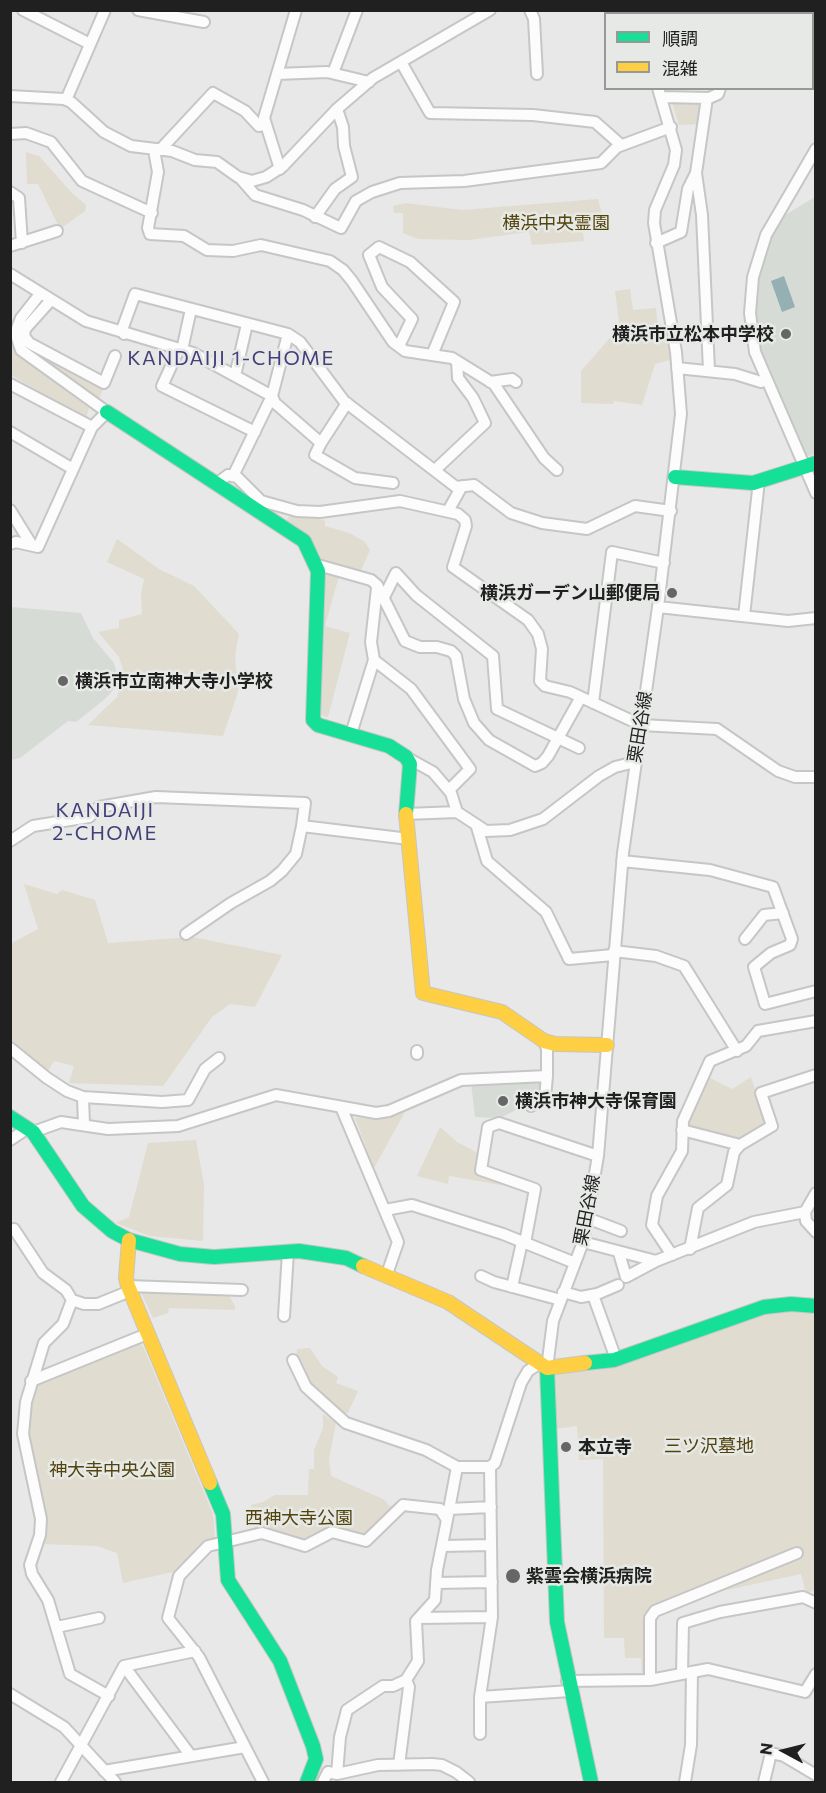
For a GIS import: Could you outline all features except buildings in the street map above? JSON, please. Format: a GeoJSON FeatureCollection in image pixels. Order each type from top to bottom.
{"type":"FeatureCollection","features":[{"type":"Feature","properties":{"kind":"street"},"geometry":{"type":"LineString","coordinates":[[23,10],[90,44]]}},
{"type":"Feature","properties":{"kind":"street"},"geometry":{"type":"LineString","coordinates":[[66,100],[105,10]]}},
{"type":"Feature","properties":{"kind":"street"},"geometry":{"type":"LineString","coordinates":[[138,10],[204,22]]}},
{"type":"Feature","properties":{"kind":"street"},"geometry":{"type":"LineString","coordinates":[[280,169],[271,136],[264,124],[296,10]]}},
{"type":"Feature","properties":{"kind":"street"},"geometry":{"type":"LineString","coordinates":[[333,74],[357,10]]}},
{"type":"Feature","properties":{"kind":"street"},"geometry":{"type":"LineString","coordinates":[[242,179],[252,181],[280,169],[337,109],[369,82],[490,10]]}},
{"type":"Feature","properties":{"kind":"street"},"geometry":{"type":"LineString","coordinates":[[530,10],[534,19],[537,74]]}},
{"type":"Feature","properties":{"kind":"street"},"geometry":{"type":"LineString","coordinates":[[401,62],[429,114],[511,114],[595,122],[621,145]]}},
{"type":"Feature","properties":{"kind":"street"},"geometry":{"type":"LineString","coordinates":[[277,74],[293,75],[313,71],[369,82]]}},
{"type":"Feature","properties":{"kind":"street"},"geometry":{"type":"LineString","coordinates":[[660,93],[707,98],[718,94],[719,90]]}},
{"type":"Feature","properties":{"kind":"street"},"geometry":{"type":"LineString","coordinates":[[264,124],[259,126],[245,111],[213,93],[157,150],[158,172],[148,228],[150,234],[184,236],[207,250],[233,251],[261,245],[330,261],[348,275],[393,342],[405,351],[432,354],[457,361],[490,382],[544,458],[557,470]]}},
{"type":"Feature","properties":{"kind":"street","name":"栗田谷線"},"geometry":{"type":"LineString","coordinates":[[544,1366],[553,1321],[583,1242],[598,1156],[622,861],[664,563],[681,414],[677,368],[657,243],[655,210],[676,157],[671,127],[660,93]]}},
{"type":"Feature","properties":{"kind":"street"},"geometry":{"type":"LineString","coordinates":[[10,96],[44,96],[66,100],[104,132],[131,146],[172,151],[195,160],[217,162],[242,179],[255,195],[303,210],[341,228],[356,201],[372,192],[400,183],[464,181],[601,163],[621,145],[671,127]]}},
{"type":"Feature","properties":{"kind":"street"},"geometry":{"type":"LineString","coordinates":[[707,98],[696,172],[702,215],[709,370]]}},
{"type":"Feature","properties":{"kind":"street"},"geometry":{"type":"LineString","coordinates":[[315,217],[335,189],[352,177],[344,146],[342,120],[337,109]]}},
{"type":"Feature","properties":{"kind":"street"},"geometry":{"type":"LineString","coordinates":[[10,134],[26,133],[51,142],[82,181],[152,213]]}},
{"type":"Feature","properties":{"kind":"street"},"geometry":{"type":"LineString","coordinates":[[816,149],[766,235],[756,267],[751,295],[755,352],[810,466],[816,493]]}},
{"type":"Feature","properties":{"kind":"street"},"geometry":{"type":"LineString","coordinates":[[657,243],[681,232],[688,189],[696,172]]}},
{"type":"Feature","properties":{"kind":"street"},"geometry":{"type":"LineString","coordinates":[[10,192],[19,198],[22,243]]}},
{"type":"Feature","properties":{"kind":"street"},"geometry":{"type":"LineString","coordinates":[[10,246],[57,231]]}},
{"type":"Feature","properties":{"kind":"street"},"geometry":{"type":"LineString","coordinates":[[399,346],[412,319],[382,286],[369,255],[379,247],[410,262],[454,302],[432,354]]}},
{"type":"Feature","properties":{"kind":"street"},"geometry":{"type":"LineString","coordinates":[[10,274],[86,321],[181,349],[236,376],[272,396],[275,402],[321,443]]}},
{"type":"Feature","properties":{"kind":"street"},"geometry":{"type":"LineString","coordinates":[[40,294],[21,318],[17,327],[17,338],[21,350],[107,412],[304,541],[318,565],[313,720],[318,725],[389,746],[433,772],[449,790],[457,812],[486,831],[528,826],[543,819],[599,776],[615,767],[635,762]]}},
{"type":"Feature","properties":{"kind":"street"},"geometry":{"type":"LineString","coordinates":[[124,334],[123,327],[135,294],[288,334],[300,342],[347,403],[456,487],[474,485],[511,513],[542,523],[592,528],[635,506],[670,511]]}},
{"type":"Feature","properties":{"kind":"street"},"geometry":{"type":"LineString","coordinates":[[51,300],[25,329],[24,336],[29,343],[104,383],[115,356]]}},
{"type":"Feature","properties":{"kind":"street"},"geometry":{"type":"LineString","coordinates":[[191,309],[181,349],[162,386],[255,432]]}},
{"type":"Feature","properties":{"kind":"street"},"geometry":{"type":"LineString","coordinates":[[236,376],[247,324]]}},
{"type":"Feature","properties":{"kind":"street"},"geometry":{"type":"LineString","coordinates":[[233,476],[272,396],[288,334]]}},
{"type":"Feature","properties":{"kind":"street"},"geometry":{"type":"LineString","coordinates":[[435,470],[485,423],[473,398],[458,378],[457,361]]}},
{"type":"Feature","properties":{"kind":"street"},"geometry":{"type":"LineString","coordinates":[[677,368],[709,370],[761,382]]}},
{"type":"Feature","properties":{"kind":"street"},"geometry":{"type":"LineString","coordinates":[[490,382],[512,379],[516,382]]}},
{"type":"Feature","properties":{"kind":"street"},"geometry":{"type":"LineString","coordinates":[[10,384],[92,427]]}},
{"type":"Feature","properties":{"kind":"street"},"geometry":{"type":"LineString","coordinates":[[347,403],[315,455],[355,478],[393,483]]}},
{"type":"Feature","properties":{"kind":"street"},"geometry":{"type":"LineString","coordinates":[[10,544],[31,544],[38,547],[92,427],[107,412]]}},
{"type":"Feature","properties":{"kind":"street"},"geometry":{"type":"LineString","coordinates":[[10,432],[73,469]]}},
{"type":"Feature","properties":{"kind":"street"},"geometry":{"type":"LineString","coordinates":[[675,477],[717,482],[759,481],[810,466]]}},
{"type":"Feature","properties":{"kind":"street"},"geometry":{"type":"LineString","coordinates":[[216,484],[228,475],[233,476],[261,501],[289,510],[320,512],[400,501],[458,514],[465,520],[466,526],[453,567],[531,625],[538,634],[542,649],[540,681],[545,686],[581,697],[641,725],[714,728],[778,771],[795,777],[816,777]]}},
{"type":"Feature","properties":{"kind":"street"},"geometry":{"type":"LineString","coordinates":[[744,616],[759,481]]}},
{"type":"Feature","properties":{"kind":"street"},"geometry":{"type":"LineString","coordinates":[[447,511],[462,486]]}},
{"type":"Feature","properties":{"kind":"street"},"geometry":{"type":"LineString","coordinates":[[10,510],[31,544]]}},
{"type":"Feature","properties":{"kind":"street"},"geometry":{"type":"LineString","coordinates":[[593,703],[612,552],[664,563]]}},
{"type":"Feature","properties":{"kind":"street"},"geometry":{"type":"LineString","coordinates":[[318,565],[371,580],[377,585],[405,641],[420,647],[437,647],[451,651],[456,656],[465,699],[474,723],[489,740],[535,766],[542,764],[581,697]]}},
{"type":"Feature","properties":{"kind":"street"},"geometry":{"type":"LineString","coordinates":[[383,598],[396,573],[416,595],[493,656],[496,709],[579,748]]}},
{"type":"Feature","properties":{"kind":"street"},"geometry":{"type":"LineString","coordinates":[[351,734],[374,660],[371,642],[377,585]]}},
{"type":"Feature","properties":{"kind":"street"},"geometry":{"type":"LineString","coordinates":[[658,608],[788,621],[816,618]]}},
{"type":"Feature","properties":{"kind":"street"},"geometry":{"type":"LineString","coordinates":[[451,651],[467,635]]}},
{"type":"Feature","properties":{"kind":"street"},"geometry":{"type":"LineString","coordinates":[[374,660],[411,689],[470,769],[449,790]]}},
{"type":"Feature","properties":{"kind":"street"},"geometry":{"type":"LineString","coordinates":[[406,757],[411,772],[406,814],[423,993],[502,1012],[544,1041],[555,1044],[607,1045]]}},
{"type":"Feature","properties":{"kind":"street"},"geometry":{"type":"LineString","coordinates":[[10,842],[33,826],[89,817],[99,807],[156,797],[304,803],[296,854],[282,871],[186,934]]}},
{"type":"Feature","properties":{"kind":"street"},"geometry":{"type":"LineString","coordinates":[[406,814],[457,812]]}},
{"type":"Feature","properties":{"kind":"street"},"geometry":{"type":"LineString","coordinates":[[302,826],[409,839]]}},
{"type":"Feature","properties":{"kind":"street"},"geometry":{"type":"LineString","coordinates":[[477,827],[487,861],[498,873],[546,912],[569,959],[614,953],[656,956],[684,966],[737,1051]]}},
{"type":"Feature","properties":{"kind":"street"},"geometry":{"type":"LineString","coordinates":[[622,861],[710,870],[773,887],[792,939],[790,945],[771,953],[754,967],[765,1004],[816,991]]}},
{"type":"Feature","properties":{"kind":"street"},"geometry":{"type":"LineString","coordinates":[[747,932],[764,915],[783,913]]}},
{"type":"Feature","properties":{"kind":"street"},"geometry":{"type":"LineString","coordinates":[[672,1255],[652,1225],[659,1189],[682,1151],[683,1121],[710,1061],[746,1046],[758,1031],[816,1021]]}},
{"type":"Feature","properties":{"kind":"street"},"geometry":{"type":"LineString","coordinates":[[531,1106],[545,1098],[547,1049],[544,1041]]}},
{"type":"Feature","properties":{"kind":"street"},"geometry":{"type":"LineString","coordinates":[[10,1048],[47,1078],[83,1097],[162,1102],[188,1100]]}},
{"type":"Feature","properties":{"kind":"street"},"geometry":{"type":"LineString","coordinates":[[194,1121],[188,1100],[205,1070],[219,1058]]}},
{"type":"Feature","properties":{"kind":"street"},"geometry":{"type":"LineString","coordinates":[[690,1248],[698,1208],[727,1185],[734,1152],[740,1145],[772,1126],[761,1093],[816,1075]]}},
{"type":"Feature","properties":{"kind":"street"},"geometry":{"type":"LineString","coordinates":[[10,1140],[31,1130],[62,1122],[108,1129],[178,1126],[276,1095],[376,1113],[389,1111],[461,1080],[547,1076]]}},
{"type":"Feature","properties":{"kind":"street"},"geometry":{"type":"LineString","coordinates":[[83,1097],[84,1125]]}},
{"type":"Feature","properties":{"kind":"street"},"geometry":{"type":"LineString","coordinates":[[341,1107],[398,1242],[387,1274]]}},
{"type":"Feature","properties":{"kind":"street"},"geometry":{"type":"LineString","coordinates":[[10,1117],[31,1130],[83,1206],[112,1231],[129,1240],[180,1254],[214,1257],[288,1252],[346,1258],[387,1274],[471,1316],[544,1366]]}},
{"type":"Feature","properties":{"kind":"street"},"geometry":{"type":"LineString","coordinates":[[512,1287],[535,1189],[481,1170],[488,1127],[499,1123],[598,1156]]}},
{"type":"Feature","properties":{"kind":"street"},"geometry":{"type":"LineString","coordinates":[[682,1130],[740,1145]]}},
{"type":"Feature","properties":{"kind":"street"},"geometry":{"type":"LineString","coordinates":[[816,1193],[805,1212],[806,1221],[816,1232]]}},
{"type":"Feature","properties":{"kind":"street"},"geometry":{"type":"LineString","coordinates":[[385,1210],[412,1204],[524,1242],[575,1263]]}},
{"type":"Feature","properties":{"kind":"street"},"geometry":{"type":"LineString","coordinates":[[619,1253],[626,1277],[656,1261],[754,1222],[805,1212]]}},
{"type":"Feature","properties":{"kind":"street"},"geometry":{"type":"LineString","coordinates":[[587,1218],[621,1231]]}},
{"type":"Feature","properties":{"kind":"street"},"geometry":{"type":"LineString","coordinates":[[14,1229],[43,1273],[66,1290],[72,1300],[84,1304],[98,1304],[129,1289],[242,1290]]}},
{"type":"Feature","properties":{"kind":"street"},"geometry":{"type":"LineString","coordinates":[[129,1240],[126,1278],[129,1289],[223,1514],[228,1580],[232,1590],[280,1661],[313,1746],[314,1768],[307,1782]]}},
{"type":"Feature","properties":{"kind":"street"},"geometry":{"type":"LineString","coordinates":[[583,1242],[656,1261]]}},
{"type":"Feature","properties":{"kind":"street"},"geometry":{"type":"LineString","coordinates":[[284,1316],[288,1252]]}},
{"type":"Feature","properties":{"kind":"street"},"geometry":{"type":"LineString","coordinates":[[481,1276],[512,1287],[562,1296],[581,1297],[618,1286]]}},
{"type":"Feature","properties":{"kind":"street"},"geometry":{"type":"LineString","coordinates":[[593,1294],[616,1359]]}},
{"type":"Feature","properties":{"kind":"street"},"geometry":{"type":"LineString","coordinates":[[72,1300],[63,1324],[44,1343],[31,1381],[23,1434],[41,1519],[40,1535],[30,1565],[32,1574],[48,1600],[70,1674],[109,1696]]}},
{"type":"Feature","properties":{"kind":"street"},"geometry":{"type":"LineString","coordinates":[[480,1734],[480,1697],[492,1617],[490,1467],[499,1456],[521,1383],[528,1371],[544,1366],[597,1364],[616,1359],[764,1307],[791,1304],[816,1306]]}},
{"type":"Feature","properties":{"kind":"street"},"geometry":{"type":"LineString","coordinates":[[31,1381],[147,1334]]}},
{"type":"Feature","properties":{"kind":"street"},"geometry":{"type":"LineString","coordinates":[[293,1360],[306,1388],[346,1423],[426,1450],[458,1467],[490,1467]]}},
{"type":"Feature","properties":{"kind":"street"},"geometry":{"type":"LineString","coordinates":[[544,1366],[557,1622],[591,1782]]}},
{"type":"Feature","properties":{"kind":"street"},"geometry":{"type":"LineString","coordinates":[[337,1774],[340,1737],[347,1710],[383,1686],[393,1686],[406,1680],[418,1662],[416,1621],[435,1600],[441,1546],[458,1467]]}},
{"type":"Feature","properties":{"kind":"street"},"geometry":{"type":"LineString","coordinates":[[263,1782],[195,1651],[168,1618],[168,1610],[179,1576],[208,1546],[262,1533],[305,1546],[332,1532],[366,1541],[404,1505],[440,1509],[448,1514],[490,1507]]}},
{"type":"Feature","properties":{"kind":"street"},"geometry":{"type":"LineString","coordinates":[[441,1546],[491,1545]]}},
{"type":"Feature","properties":{"kind":"street"},"geometry":{"type":"LineString","coordinates":[[650,1680],[650,1618],[656,1611],[797,1552]]}},
{"type":"Feature","properties":{"kind":"street"},"geometry":{"type":"LineString","coordinates":[[436,1583],[492,1582]]}},
{"type":"Feature","properties":{"kind":"street"},"geometry":{"type":"LineString","coordinates":[[685,1782],[691,1744],[683,1623],[720,1612],[803,1598],[816,1603]]}},
{"type":"Feature","properties":{"kind":"street"},"geometry":{"type":"LineString","coordinates":[[419,1618],[492,1617]]}},
{"type":"Feature","properties":{"kind":"street"},"geometry":{"type":"LineString","coordinates":[[57,1627],[99,1618]]}},
{"type":"Feature","properties":{"kind":"street"},"geometry":{"type":"LineString","coordinates":[[124,1666],[195,1651]]}},
{"type":"Feature","properties":{"kind":"street"},"geometry":{"type":"LineString","coordinates":[[61,1782],[124,1666]]}},
{"type":"Feature","properties":{"kind":"street"},"geometry":{"type":"LineString","coordinates":[[124,1666],[191,1756]]}},
{"type":"Feature","properties":{"kind":"street"},"geometry":{"type":"LineString","coordinates":[[480,1697],[569,1686],[650,1680],[708,1669],[806,1692],[816,1674]]}},
{"type":"Feature","properties":{"kind":"street"},"geometry":{"type":"LineString","coordinates":[[399,1765],[409,1687],[406,1680]]}},
{"type":"Feature","properties":{"kind":"street"},"geometry":{"type":"LineString","coordinates":[[10,1694],[64,1727],[115,1782]]}},
{"type":"Feature","properties":{"kind":"street"},"geometry":{"type":"LineString","coordinates":[[105,1771],[244,1747]]}},
{"type":"Feature","properties":{"kind":"street"},"geometry":{"type":"LineString","coordinates":[[764,1782],[771,1753],[784,1756],[816,1775],[813,1782]]}},
{"type":"Feature","properties":{"kind":"street"},"geometry":{"type":"LineString","coordinates":[[323,1782],[328,1772],[337,1774],[378,1765],[442,1765],[469,1782]]}},
{"type":"Feature","properties":{"kind":"shaded area","name":"横浜市立松本中学校"},"geometry":{"type":"Polygon","coordinates":[[[815,197],[816,453],[809,456],[803,454],[760,351],[755,317],[760,267],[772,233],[782,217],[815,197]]]}},
{"type":"Feature","properties":{"kind":"shaded area","name":"横浜市立南神大寺小学校"},"geometry":{"type":"Polygon","coordinates":[[[11,607],[81,613],[93,638],[114,663],[117,674],[114,689],[105,699],[76,722],[68,721],[20,758],[11,760],[11,607]]]}},
{"type":"Feature","properties":{"kind":"shaded area","name":"横浜市神大寺保育園"},"geometry":{"type":"Polygon","coordinates":[[[538,1081],[542,1083],[542,1097],[500,1118],[475,1117],[471,1083],[538,1081]]]}},
{"type":"Feature","properties":{"kind":"green space"},"geometry":{"type":"Polygon","coordinates":[[[672,103],[700,103],[699,124],[679,125],[672,103]]]}},
{"type":"Feature","properties":{"kind":"green space"},"geometry":{"type":"Polygon","coordinates":[[[26,152],[39,156],[86,205],[85,211],[60,229],[38,184],[27,184],[26,152]]]}},
{"type":"Feature","properties":{"kind":"green space","name":"横浜中央霊園"},"geometry":{"type":"Polygon","coordinates":[[[598,199],[604,223],[582,226],[584,241],[532,245],[529,232],[468,240],[418,239],[403,233],[403,213],[394,213],[393,206],[406,203],[462,210],[598,199]]]}},
{"type":"Feature","properties":{"kind":"green space"},"geometry":{"type":"Polygon","coordinates":[[[630,289],[633,310],[656,308],[659,336],[667,338],[670,360],[655,364],[642,405],[614,401],[613,404],[581,403],[581,371],[616,331],[619,321],[615,291],[630,289]]]}},
{"type":"Feature","properties":{"kind":"green space"},"geometry":{"type":"Polygon","coordinates":[[[10,340],[18,356],[89,408],[86,419],[11,375],[10,340]]]}},
{"type":"Feature","properties":{"kind":"green space"},"geometry":{"type":"Polygon","coordinates":[[[28,346],[103,389],[99,399],[26,347],[28,346]]]}},
{"type":"Feature","properties":{"kind":"green space"},"geometry":{"type":"Polygon","coordinates":[[[290,515],[312,516],[325,521],[325,526],[349,533],[364,541],[370,550],[360,572],[323,562],[315,545],[307,536],[286,521],[290,515]]]}},
{"type":"Feature","properties":{"kind":"green space"},"geometry":{"type":"Polygon","coordinates":[[[117,539],[159,569],[194,586],[239,634],[235,655],[238,692],[223,736],[88,725],[117,697],[124,673],[119,657],[98,632],[119,628],[119,620],[142,614],[141,594],[144,579],[107,562],[117,539]]]}},
{"type":"Feature","properties":{"kind":"green space"},"geometry":{"type":"Polygon","coordinates":[[[324,572],[339,576],[325,626],[350,633],[328,717],[320,715],[324,572]]]}},
{"type":"Feature","properties":{"kind":"green space"},"geometry":{"type":"Polygon","coordinates":[[[24,884],[57,894],[62,890],[95,900],[108,943],[192,937],[282,955],[255,1007],[230,1004],[212,1017],[163,1086],[69,1083],[74,1066],[54,1061],[48,1071],[11,1043],[10,944],[38,929],[24,884]]]}},
{"type":"Feature","properties":{"kind":"green space"},"geometry":{"type":"Polygon","coordinates":[[[708,1077],[732,1089],[751,1077],[767,1126],[740,1142],[690,1129],[687,1126],[708,1077]]]}},
{"type":"Feature","properties":{"kind":"green space"},"geometry":{"type":"Polygon","coordinates":[[[406,1110],[374,1168],[355,1118],[387,1117],[406,1110]]]}},
{"type":"Feature","properties":{"kind":"green space"},"geometry":{"type":"Polygon","coordinates":[[[440,1127],[457,1142],[480,1154],[477,1172],[504,1182],[501,1185],[449,1176],[448,1184],[417,1176],[440,1127]]]}},
{"type":"Feature","properties":{"kind":"green space"},"geometry":{"type":"Polygon","coordinates":[[[196,1140],[204,1185],[203,1241],[150,1236],[116,1223],[129,1217],[148,1143],[196,1140]]]}},
{"type":"Feature","properties":{"kind":"green space"},"geometry":{"type":"Polygon","coordinates":[[[144,1289],[227,1292],[235,1310],[169,1308],[168,1313],[153,1318],[141,1292],[144,1289]]]}},
{"type":"Feature","properties":{"kind":"green space","name":"三ツ沢墓地"},"geometry":{"type":"Polygon","coordinates":[[[769,1311],[815,1313],[815,1590],[806,1594],[801,1574],[699,1596],[647,1616],[647,1676],[642,1676],[641,1658],[625,1658],[624,1638],[604,1638],[603,1459],[579,1460],[577,1426],[555,1429],[555,1375],[601,1367],[769,1311]]]}},
{"type":"Feature","properties":{"kind":"green space","name":"神大寺中央公園"},"geometry":{"type":"Polygon","coordinates":[[[137,1343],[143,1346],[213,1514],[215,1538],[178,1571],[123,1583],[117,1553],[97,1546],[42,1544],[26,1434],[33,1387],[137,1343]]]}},
{"type":"Feature","properties":{"kind":"green space"},"geometry":{"type":"Polygon","coordinates":[[[310,1348],[322,1366],[338,1377],[336,1383],[358,1391],[348,1413],[342,1413],[314,1391],[296,1358],[297,1349],[310,1348]]]}},
{"type":"Feature","properties":{"kind":"green space","name":"西神大寺公園"},"geometry":{"type":"Polygon","coordinates":[[[323,1414],[336,1423],[329,1459],[331,1476],[385,1500],[389,1506],[399,1505],[365,1539],[332,1530],[305,1543],[255,1530],[251,1505],[263,1502],[275,1495],[308,1495],[309,1469],[314,1469],[314,1450],[323,1428],[323,1414]]]}},
{"type":"Feature","properties":{"kind":"water"},"geometry":{"type":"Polygon","coordinates":[[[784,276],[795,307],[782,312],[771,281],[784,276]]]}},
{"type":"Feature","properties":{"kind":"traffic: fast"},"geometry":{"type":"LineString","coordinates":[[107,412],[304,541],[318,571],[313,720],[318,725],[389,746],[406,757],[410,764],[406,814]]}},
{"type":"Feature","properties":{"kind":"traffic: fast"},"geometry":{"type":"LineString","coordinates":[[675,477],[753,483],[816,463]]}},
{"type":"Feature","properties":{"kind":"traffic: fast"},"geometry":{"type":"LineString","coordinates":[[10,1117],[33,1132],[83,1206],[112,1231],[129,1240],[180,1254],[214,1257],[299,1251],[346,1258],[363,1266]]}},
{"type":"Feature","properties":{"kind":"traffic: fast"},"geometry":{"type":"LineString","coordinates":[[585,1363],[614,1360],[764,1307],[791,1304],[816,1306]]}},
{"type":"Feature","properties":{"kind":"traffic: fast"},"geometry":{"type":"LineString","coordinates":[[547,1368],[557,1622],[591,1782]]}},
{"type":"Feature","properties":{"kind":"traffic: fast"},"geometry":{"type":"LineString","coordinates":[[210,1483],[223,1514],[228,1580],[280,1661],[313,1746],[316,1759],[307,1782]]}},
{"type":"Feature","properties":{"kind":"traffic: slow"},"geometry":{"type":"LineString","coordinates":[[406,814],[423,993],[502,1012],[544,1041],[555,1044],[607,1045]]}},
{"type":"Feature","properties":{"kind":"traffic: slow"},"geometry":{"type":"LineString","coordinates":[[129,1240],[126,1278],[128,1286],[210,1483]]}},
{"type":"Feature","properties":{"kind":"traffic: slow"},"geometry":{"type":"LineString","coordinates":[[363,1266],[448,1302],[547,1368],[585,1363]]}},
{"type":"Feature","properties":{"kind":"place","name":"横浜市立松本中学校"},"geometry":{"type":"Point","coordinates":[786,334]}},
{"type":"Feature","properties":{"kind":"place","name":"横浜ガーデン山郵便局"},"geometry":{"type":"Point","coordinates":[672,593]}},
{"type":"Feature","properties":{"kind":"place","name":"横浜市立南神大寺小学校"},"geometry":{"type":"Point","coordinates":[63,681]}},
{"type":"Feature","properties":{"kind":"place","name":"横浜市神大寺保育園"},"geometry":{"type":"Point","coordinates":[503,1101]}},
{"type":"Feature","properties":{"kind":"place","name":"本立寺"},"geometry":{"type":"Point","coordinates":[566,1447]}},
{"type":"Feature","properties":{"kind":"place","name":"紫雲会横浜病院"},"geometry":{"type":"Point","coordinates":[513,1576]}},
{"type":"Feature","properties":{"kind":"district","name":"KANDAIJI 1-CHOME"},"geometry":{"type":"Point","coordinates":[231,358]}},
{"type":"Feature","properties":{"kind":"district","name":"KANDAIJI 2-CHOME"},"geometry":{"type":"Point","coordinates":[105,822]}}]}
